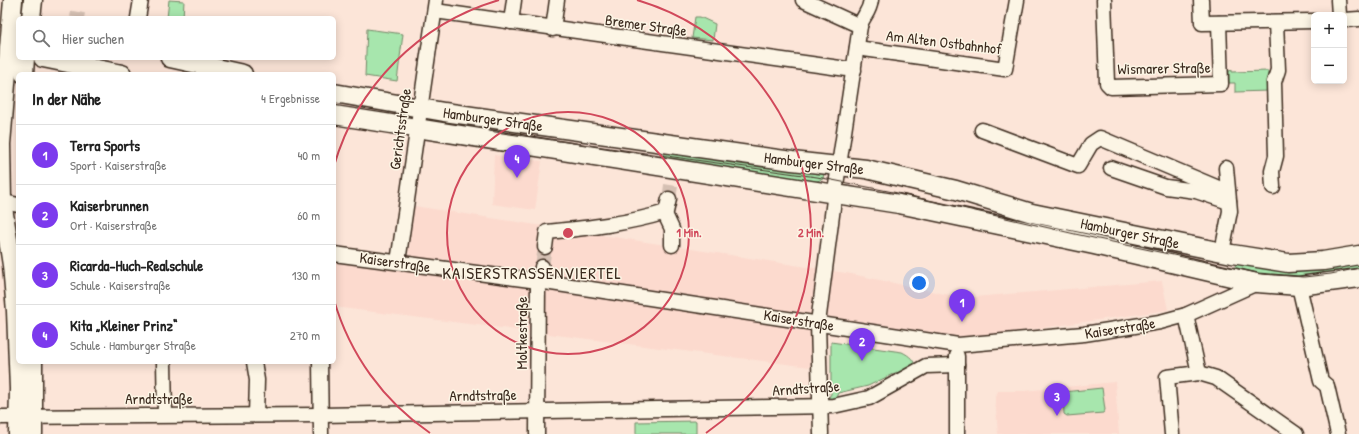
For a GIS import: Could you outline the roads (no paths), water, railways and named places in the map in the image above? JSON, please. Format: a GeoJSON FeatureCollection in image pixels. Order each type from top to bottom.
{"type":"FeatureCollection","features":[{"type":"Feature","properties":{"kind":"main road"},"geometry":{"type":"LineString","coordinates":[[13,0],[9,26],[9,51],[2,118],[16,322]]}},
{"type":"Feature","properties":{"kind":"main road"},"geometry":{"type":"LineString","coordinates":[[31,16],[33,0]]}},
{"type":"Feature","properties":{"kind":"main road"},"geometry":{"type":"LineString","coordinates":[[24,72],[25,60]]}},
{"type":"Feature","properties":{"kind":"main road"},"geometry":{"type":"LineString","coordinates":[[49,60],[76,69],[104,72]]}},
{"type":"Feature","properties":{"kind":"main road"},"geometry":{"type":"LineString","coordinates":[[195,61],[236,72]]}},
{"type":"Feature","properties":{"kind":"main road","name":"Hamburger Straße"},"geometry":{"type":"LineString","coordinates":[[336,93],[420,108],[792,162],[899,204],[1094,244],[1257,283],[1298,286]]}},
{"type":"Feature","properties":{"kind":"main road","name":"Hamburger Straße"},"geometry":{"type":"LineString","coordinates":[[336,115],[673,173],[837,180],[896,175],[956,190],[1032,213],[1222,252],[1288,263],[1322,261],[1359,256]]}},
{"type":"Feature","properties":{"kind":"main road"},"geometry":{"type":"LineString","coordinates":[[1298,286],[1359,278]]}},
{"type":"Feature","properties":{"kind":"main road"},"geometry":{"type":"LineString","coordinates":[[19,364],[25,425]]}},
{"type":"Feature","properties":{"kind":"main road"},"geometry":{"type":"LineString","coordinates":[[25,425],[33,364]]}},
{"type":"Feature","properties":{"kind":"street"},"geometry":{"type":"LineString","coordinates":[[138,16],[141,0]]}},
{"type":"Feature","properties":{"kind":"street"},"geometry":{"type":"LineString","coordinates":[[511,22],[514,0]]}},
{"type":"Feature","properties":{"kind":"street"},"geometry":{"type":"LineString","coordinates":[[553,28],[557,0]]}},
{"type":"Feature","properties":{"kind":"street"},"geometry":{"type":"LineString","coordinates":[[803,0],[860,26]]}},
{"type":"Feature","properties":{"kind":"street"},"geometry":{"type":"LineString","coordinates":[[821,434],[818,323],[837,180],[860,26],[862,20],[870,11],[871,0]]}},
{"type":"Feature","properties":{"kind":"street","name":"Am Alten Ostbahnhof"},"geometry":{"type":"LineString","coordinates":[[857,48],[1006,69],[1016,0]]}},
{"type":"Feature","properties":{"kind":"street","name":"Wismarer Straße"},"geometry":{"type":"LineString","coordinates":[[1104,0],[1107,83],[1111,87],[1221,84],[1219,23]]}},
{"type":"Feature","properties":{"kind":"street"},"geometry":{"type":"LineString","coordinates":[[1201,0],[1202,23],[1311,20]]}},
{"type":"Feature","properties":{"kind":"street"},"geometry":{"type":"LineString","coordinates":[[1338,0],[1339,12]]}},
{"type":"Feature","properties":{"kind":"street","name":"Bremer Straße"},"geometry":{"type":"LineString","coordinates":[[435,6],[511,22],[854,70]]}},
{"type":"Feature","properties":{"kind":"street","name":"Gerichtsstraße"},"geometry":{"type":"LineString","coordinates":[[398,262],[435,6]]}},
{"type":"Feature","properties":{"kind":"street"},"geometry":{"type":"LineString","coordinates":[[1347,20],[1359,19]]}},
{"type":"Feature","properties":{"kind":"street"},"geometry":{"type":"LineString","coordinates":[[1273,187],[1272,171],[1276,156],[1274,82],[1278,70],[1276,22]]}},
{"type":"Feature","properties":{"kind":"street"},"geometry":{"type":"LineString","coordinates":[[982,130],[1078,166],[1091,144],[1100,138],[1229,197]]}},
{"type":"Feature","properties":{"kind":"street"},"geometry":{"type":"LineString","coordinates":[[1111,168],[1166,187],[1229,197]]}},
{"type":"Feature","properties":{"kind":"street"},"geometry":{"type":"LineString","coordinates":[[1222,252],[1230,211],[1226,168]]}},
{"type":"Feature","properties":{"kind":"street"},"geometry":{"type":"LineString","coordinates":[[669,199],[664,212],[672,229],[672,245]]}},
{"type":"Feature","properties":{"kind":"street"},"geometry":{"type":"LineString","coordinates":[[545,247],[547,232],[612,225],[664,212]]}},
{"type":"Feature","properties":{"kind":"street","name":"Kaiserstraße"},"geometry":{"type":"LineString","coordinates":[[336,254],[539,281],[958,345],[1084,334],[1160,322],[1186,315],[1257,283]]}},
{"type":"Feature","properties":{"kind":"street","name":"Moltkestraße"},"geometry":{"type":"LineString","coordinates":[[537,434],[539,281],[542,267]]}},
{"type":"Feature","properties":{"kind":"street"},"geometry":{"type":"LineString","coordinates":[[1298,286],[1321,381],[1327,386],[1338,434]]}},
{"type":"Feature","properties":{"kind":"street"},"geometry":{"type":"LineString","coordinates":[[1186,315],[1199,373]]}},
{"type":"Feature","properties":{"kind":"street"},"geometry":{"type":"LineString","coordinates":[[957,434],[958,345]]}},
{"type":"Feature","properties":{"kind":"street"},"geometry":{"type":"LineString","coordinates":[[159,411],[164,364]]}},
{"type":"Feature","properties":{"kind":"street"},"geometry":{"type":"LineString","coordinates":[[254,364],[257,380],[256,415]]}},
{"type":"Feature","properties":{"kind":"street"},"geometry":{"type":"LineString","coordinates":[[320,364],[321,434]]}},
{"type":"Feature","properties":{"kind":"street","name":"Arndtstraße"},"geometry":{"type":"LineString","coordinates":[[0,417],[25,425],[159,411],[256,415],[321,415],[833,406],[869,398],[926,366],[957,365]]}},
{"type":"Feature","properties":{"kind":"street"},"geometry":{"type":"LineString","coordinates":[[1172,434],[1167,377],[1199,373],[1216,378],[1296,434]]}},
{"type":"Feature","properties":{"kind":"tunnel"},"geometry":{"type":"LineString","coordinates":[[77,16],[78,12]]}},
{"type":"Feature","properties":{"kind":"tunnel"},"geometry":{"type":"LineString","coordinates":[[669,199],[672,179]]}},
{"type":"Feature","properties":{"kind":"tunnel"},"geometry":{"type":"LineString","coordinates":[[542,267],[545,247]]}},
{"type":"Feature","properties":{"kind":"tram line"},"geometry":{"type":"LineString","coordinates":[[488,131],[817,177],[893,192],[1075,234],[1262,274],[1304,277],[1331,274],[1359,268]]}},
{"type":"Feature","properties":{"kind":"place","name":"Kita „Kleiner Prinz“"},"geometry":{"type":"Point","coordinates":[517,178]}},
{"type":"Feature","properties":{"kind":"place","name":"Terra Sports"},"geometry":{"type":"Point","coordinates":[962,322]}},
{"type":"Feature","properties":{"kind":"place","name":"Kaiserbrunnen"},"geometry":{"type":"Point","coordinates":[862,361]}},
{"type":"Feature","properties":{"kind":"place","name":"Ricarda-Huch-Realschule"},"geometry":{"type":"Point","coordinates":[1057,416]}},
{"type":"Feature","properties":{"kind":"district","name":"KAISERSTRASSENVIERTEL"},"geometry":{"type":"Point","coordinates":[532,272]}}]}
